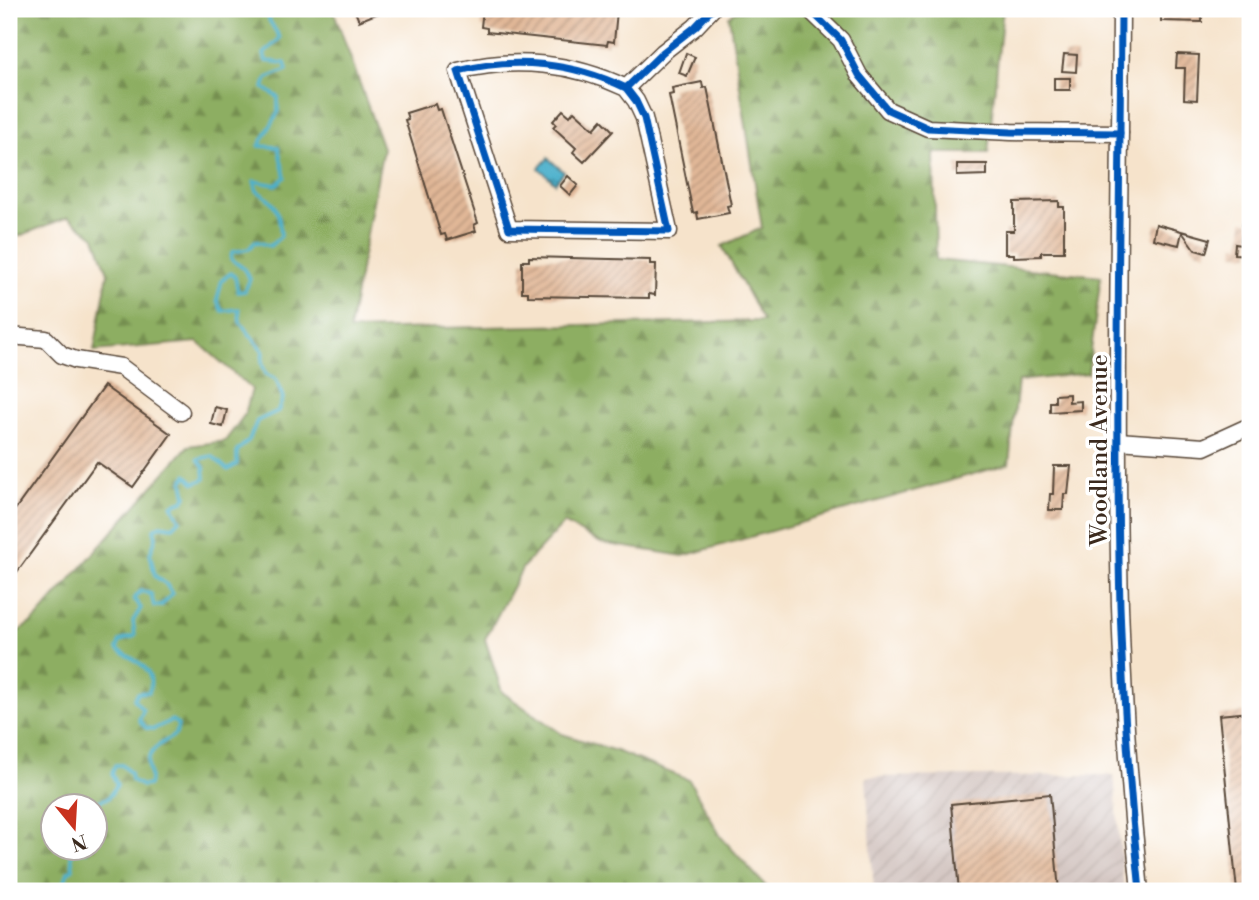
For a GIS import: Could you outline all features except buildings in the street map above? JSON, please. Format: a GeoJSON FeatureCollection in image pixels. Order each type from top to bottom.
{"type":"FeatureCollection","features":[{"type":"Feature","properties":{"kind":"street"},"geometry":{"type":"LineString","coordinates":[[626,88],[712,9]]}},
{"type":"Feature","properties":{"kind":"street"},"geometry":{"type":"LineString","coordinates":[[809,9],[841,40],[859,75],[888,110],[928,128],[1120,133]]}},
{"type":"Feature","properties":{"kind":"street","name":"Woodland Avenue"},"geometry":{"type":"LineString","coordinates":[[1121,9],[1118,441],[1120,608],[1131,800],[1140,891]]}},
{"type":"Feature","properties":{"kind":"street"},"geometry":{"type":"LineString","coordinates":[[485,64],[536,64],[578,69],[599,75],[626,88],[644,118],[669,232],[509,229],[458,71],[485,64]]}},
{"type":"Feature","properties":{"kind":"street"},"geometry":{"type":"LineString","coordinates":[[9,336],[46,338],[62,355],[76,360],[121,367],[181,412]]}},
{"type":"Feature","properties":{"kind":"street"},"geometry":{"type":"LineString","coordinates":[[1118,441],[1204,447],[1250,426]]}},
{"type":"Feature","properties":{"kind":"shaded area"},"geometry":{"type":"Polygon","coordinates":[[[1114,775],[1124,891],[874,891],[866,777],[1114,775]]]}},
{"type":"Feature","properties":{"kind":"green space"},"geometry":{"type":"Polygon","coordinates":[[[9,9],[333,9],[383,148],[349,330],[763,321],[722,246],[762,228],[729,17],[738,9],[1003,9],[988,153],[934,153],[936,260],[1101,276],[1088,373],[1018,381],[1009,464],[683,556],[601,543],[564,523],[523,567],[485,639],[502,692],[562,734],[616,751],[689,780],[721,837],[770,891],[9,891],[9,638],[36,619],[188,446],[225,441],[245,414],[252,389],[198,342],[94,351],[108,273],[95,237],[68,217],[9,240],[9,9]]]}},
{"type":"Feature","properties":{"kind":"water"},"geometry":{"type":"Polygon","coordinates":[[[548,158],[564,172],[555,183],[539,168],[548,158]]]}},
{"type":"Feature","properties":{"kind":"waterway"},"geometry":{"type":"LineString","coordinates":[[108,798],[117,785],[112,774],[115,765],[122,765],[130,773],[131,780],[142,786],[149,785],[148,763],[151,753],[176,734],[178,725],[172,720],[154,729],[146,728],[139,720],[143,710],[134,699],[138,693],[149,692],[150,676],[137,661],[117,649],[120,641],[135,636],[133,621],[141,608],[134,599],[141,591],[151,594],[154,606],[161,606],[172,594],[166,584],[155,576],[150,554],[156,537],[154,529],[160,525],[173,527],[180,520],[172,505],[183,501],[186,496],[183,482],[186,475],[195,483],[205,479],[204,467],[198,459],[212,456],[228,470],[237,464],[237,451],[249,440],[257,421],[278,411],[283,398],[276,379],[266,374],[262,363],[263,351],[240,322],[239,309],[222,311],[217,300],[222,280],[231,273],[235,277],[238,292],[245,291],[250,279],[243,268],[231,259],[232,252],[249,249],[255,241],[270,246],[281,236],[276,209],[257,191],[254,181],[276,185],[285,177],[278,147],[259,146],[278,113],[278,97],[264,88],[267,78],[287,70],[285,63],[266,61],[264,54],[280,38],[269,20],[269,9]]}},
{"type":"Feature","properties":{"kind":"waterway"},"geometry":{"type":"LineString","coordinates":[[52,891],[54,887],[64,883],[68,872],[73,869],[72,862]]}},
{"type":"Feature","properties":{"kind":"cycle path"},"geometry":{"type":"LineString","coordinates":[[626,88],[644,118],[669,231],[509,229],[458,71],[501,64],[544,64],[586,73],[626,88],[712,9]]}},
{"type":"Feature","properties":{"kind":"cycle path"},"geometry":{"type":"LineString","coordinates":[[809,9],[841,40],[859,75],[888,110],[928,128],[1120,133]]}},
{"type":"Feature","properties":{"kind":"cycle path"},"geometry":{"type":"LineString","coordinates":[[1121,9],[1118,382],[1120,606],[1127,749],[1140,891]]}}]}
